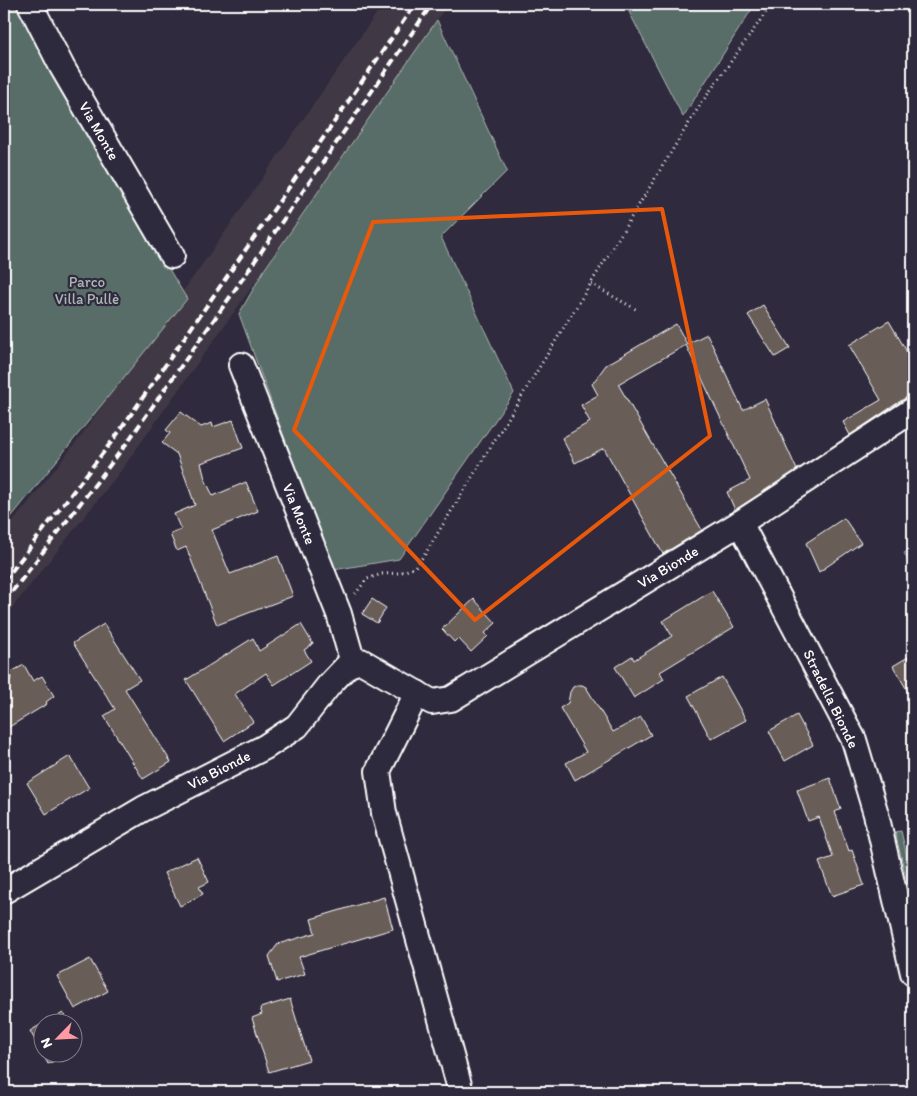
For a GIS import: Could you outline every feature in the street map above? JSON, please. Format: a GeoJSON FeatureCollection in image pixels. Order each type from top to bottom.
{"type":"FeatureCollection","features":[{"type":"Feature","properties":{"kind":"street","name":"Via Monte"},"geometry":{"type":"LineString","coordinates":[[30,4],[62,68],[172,256]]}},
{"type":"Feature","properties":{"kind":"street","name":"Via Monte"},"geometry":{"type":"LineString","coordinates":[[241,365],[357,662]]}},
{"type":"Feature","properties":{"kind":"street","name":"Via Bionde"},"geometry":{"type":"LineString","coordinates":[[4,891],[144,809],[265,747],[297,726],[329,685],[348,665],[357,662],[432,702],[451,699],[740,523],[913,410]]}},
{"type":"Feature","properties":{"kind":"street","name":"Stradella Bionde"},"geometry":{"type":"LineString","coordinates":[[740,523],[854,740],[876,814],[913,973]]}},
{"type":"Feature","properties":{"kind":"street"},"geometry":{"type":"LineString","coordinates":[[417,693],[378,771],[384,813],[461,1092]]}},
{"type":"Feature","properties":{"kind":"path"},"geometry":{"type":"LineString","coordinates":[[339,614],[367,579],[414,568],[426,554],[700,105],[772,4]]}},
{"type":"Feature","properties":{"kind":"path"},"geometry":{"type":"LineString","coordinates":[[591,284],[639,311]]}},
{"type":"Feature","properties":{"kind":"highlighted area"},"geometry":{"type":"Polygon","coordinates":[[[662,209],[710,436],[475,620],[294,430],[373,222],[662,209]]]}},
{"type":"Feature","properties":{"kind":"shaded area"},"geometry":{"type":"Polygon","coordinates":[[[383,4],[448,4],[264,270],[120,472],[4,618],[4,533],[78,440],[383,4]]]}},
{"type":"Feature","properties":{"kind":"green space","name":"Parco Villa Pullè"},"geometry":{"type":"Polygon","coordinates":[[[4,4],[16,4],[111,173],[187,299],[4,526],[4,4]]]}},
{"type":"Feature","properties":{"kind":"green space"},"geometry":{"type":"Polygon","coordinates":[[[625,4],[755,4],[683,117],[625,4]]]}},
{"type":"Feature","properties":{"kind":"green space"},"geometry":{"type":"Polygon","coordinates":[[[437,20],[507,171],[441,237],[514,393],[399,559],[333,570],[239,314],[264,270],[437,20]]]}},
{"type":"Feature","properties":{"kind":"green space"},"geometry":{"type":"Polygon","coordinates":[[[901,831],[913,883],[913,906],[895,832],[901,831]]]}},
{"type":"Feature","properties":{"kind":"water"},"geometry":{"type":"Polygon","coordinates":[[[913,548],[913,570],[904,553],[913,548]]]}},
{"type":"Feature","properties":{"kind":"building"},"geometry":{"type":"Polygon","coordinates":[[[763,305],[790,348],[775,357],[748,315],[763,305]]]}},
{"type":"Feature","properties":{"kind":"building"},"geometry":{"type":"Polygon","coordinates":[[[889,321],[913,362],[913,396],[905,398],[850,435],[843,422],[881,400],[849,345],[889,321]]]}},
{"type":"Feature","properties":{"kind":"building"},"geometry":{"type":"Polygon","coordinates":[[[676,324],[687,344],[707,334],[743,410],[765,399],[797,470],[735,510],[727,492],[750,480],[686,345],[618,384],[702,530],[663,554],[604,448],[575,463],[562,438],[590,422],[581,405],[598,395],[592,384],[606,365],[676,324]]]}},
{"type":"Feature","properties":{"kind":"building"},"geometry":{"type":"Polygon","coordinates":[[[181,412],[201,427],[212,423],[213,427],[233,420],[243,448],[201,463],[205,479],[213,496],[246,482],[258,511],[212,530],[230,574],[278,556],[293,596],[217,625],[186,547],[177,551],[170,534],[181,530],[174,514],[195,505],[177,454],[162,443],[170,433],[166,430],[181,412]]]}},
{"type":"Feature","properties":{"kind":"building"},"geometry":{"type":"Polygon","coordinates":[[[844,518],[861,543],[819,572],[806,543],[844,518]]]}},
{"type":"Feature","properties":{"kind":"building"},"geometry":{"type":"Polygon","coordinates":[[[712,591],[734,627],[660,672],[664,679],[634,698],[615,667],[632,656],[634,660],[672,636],[663,621],[712,591]]]}},
{"type":"Feature","properties":{"kind":"building"},"geometry":{"type":"Polygon","coordinates":[[[372,599],[386,608],[377,623],[362,614],[372,599]]]}},
{"type":"Feature","properties":{"kind":"building"},"geometry":{"type":"Polygon","coordinates":[[[474,599],[496,623],[485,633],[488,636],[471,652],[458,638],[454,642],[442,629],[474,599]]]}},
{"type":"Feature","properties":{"kind":"building"},"geometry":{"type":"Polygon","coordinates":[[[104,624],[140,680],[125,689],[171,762],[143,779],[104,716],[115,709],[73,643],[104,624]]]}},
{"type":"Feature","properties":{"kind":"building"},"geometry":{"type":"Polygon","coordinates":[[[301,624],[313,644],[304,650],[311,661],[274,685],[266,673],[235,694],[253,722],[224,741],[186,680],[253,638],[259,651],[301,624]]]}},
{"type":"Feature","properties":{"kind":"building"},"geometry":{"type":"Polygon","coordinates":[[[913,654],[913,700],[893,666],[913,654]]]}},
{"type":"Feature","properties":{"kind":"building"},"geometry":{"type":"Polygon","coordinates":[[[24,665],[33,681],[42,676],[54,696],[46,702],[47,704],[4,730],[4,683],[11,679],[9,673],[24,665]]]}},
{"type":"Feature","properties":{"kind":"building"},"geometry":{"type":"Polygon","coordinates":[[[722,677],[746,720],[711,739],[688,696],[722,677]]]}},
{"type":"Feature","properties":{"kind":"building"},"geometry":{"type":"Polygon","coordinates":[[[577,685],[586,687],[613,732],[641,717],[651,735],[575,780],[566,763],[586,752],[560,708],[568,703],[570,692],[577,685]]]}},
{"type":"Feature","properties":{"kind":"building"},"geometry":{"type":"Polygon","coordinates":[[[797,715],[813,745],[785,761],[769,731],[797,715]]]}},
{"type":"Feature","properties":{"kind":"building"},"geometry":{"type":"Polygon","coordinates":[[[70,756],[89,788],[46,814],[27,783],[70,756]]]}},
{"type":"Feature","properties":{"kind":"building"},"geometry":{"type":"Polygon","coordinates":[[[830,778],[841,809],[835,812],[849,851],[852,850],[864,885],[832,896],[819,862],[833,857],[819,817],[808,821],[797,790],[830,778]]]}},
{"type":"Feature","properties":{"kind":"building"},"geometry":{"type":"Polygon","coordinates":[[[197,857],[209,882],[199,887],[203,894],[180,906],[164,873],[197,857]]]}},
{"type":"Feature","properties":{"kind":"building"},"geometry":{"type":"Polygon","coordinates":[[[384,897],[393,929],[299,957],[305,974],[277,982],[269,956],[278,944],[315,933],[311,919],[384,897]]]}},
{"type":"Feature","properties":{"kind":"building"},"geometry":{"type":"Polygon","coordinates":[[[90,959],[108,991],[75,1009],[57,976],[90,959]]]}},
{"type":"Feature","properties":{"kind":"building"},"geometry":{"type":"Polygon","coordinates":[[[290,999],[309,1060],[269,1072],[252,1018],[262,1014],[260,1008],[290,999]]]}},
{"type":"Feature","properties":{"kind":"railway"},"geometry":{"type":"LineString","coordinates":[[4,581],[116,436],[415,4]]}},
{"type":"Feature","properties":{"kind":"railway"},"geometry":{"type":"LineString","coordinates":[[4,601],[126,444],[432,4]]}}]}
